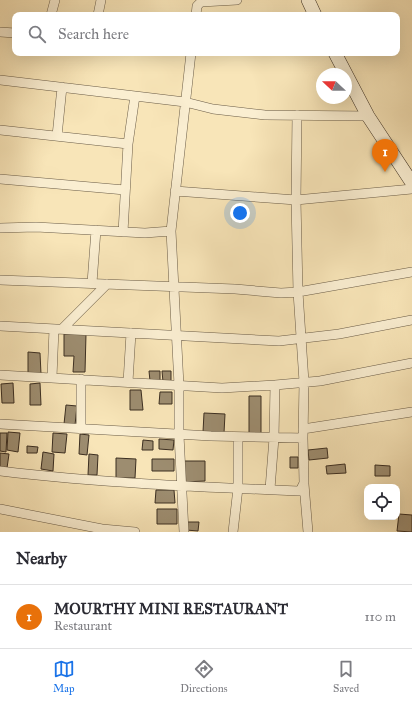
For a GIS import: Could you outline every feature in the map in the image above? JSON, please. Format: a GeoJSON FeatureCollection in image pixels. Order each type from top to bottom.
{"type":"FeatureCollection","features":[{"type":"Feature","properties":{"kind":"street"},"geometry":{"type":"LineString","coordinates":[[52,12],[55,0]]}},
{"type":"Feature","properties":{"kind":"street"},"geometry":{"type":"LineString","coordinates":[[99,12],[101,0]]}},
{"type":"Feature","properties":{"kind":"street"},"geometry":{"type":"LineString","coordinates":[[196,12],[197,6],[201,2],[237,0]]}},
{"type":"Feature","properties":{"kind":"street"},"geometry":{"type":"LineString","coordinates":[[308,0],[314,12]]}},
{"type":"Feature","properties":{"kind":"street"},"geometry":{"type":"LineString","coordinates":[[0,32],[12,34]]}},
{"type":"Feature","properties":{"kind":"street"},"geometry":{"type":"LineString","coordinates":[[184,532],[180,486],[179,385],[171,231],[190,56]]}},
{"type":"Feature","properties":{"kind":"street"},"geometry":{"type":"LineString","coordinates":[[337,56],[343,68]]}},
{"type":"Feature","properties":{"kind":"street"},"geometry":{"type":"LineString","coordinates":[[0,80],[185,102],[220,110],[265,115],[368,116]]}},
{"type":"Feature","properties":{"kind":"street"},"geometry":{"type":"LineString","coordinates":[[352,85],[368,116],[412,183]]}},
{"type":"Feature","properties":{"kind":"street"},"geometry":{"type":"LineString","coordinates":[[57,136],[62,88]]}},
{"type":"Feature","properties":{"kind":"street"},"geometry":{"type":"LineString","coordinates":[[123,232],[128,144],[135,96]]}},
{"type":"Feature","properties":{"kind":"street"},"geometry":{"type":"LineString","coordinates":[[297,115],[296,200],[298,292],[304,382],[304,483],[308,532]]}},
{"type":"Feature","properties":{"kind":"street"},"geometry":{"type":"LineString","coordinates":[[0,130],[128,144]]}},
{"type":"Feature","properties":{"kind":"street"},"geometry":{"type":"LineString","coordinates":[[0,179],[125,190]]}},
{"type":"Feature","properties":{"kind":"street"},"geometry":{"type":"LineString","coordinates":[[175,191],[296,200],[412,189]]}},
{"type":"Feature","properties":{"kind":"street"},"geometry":{"type":"LineString","coordinates":[[0,228],[36,227],[145,233],[171,231]]}},
{"type":"Feature","properties":{"kind":"street"},"geometry":{"type":"LineString","coordinates":[[92,283],[96,230]]}},
{"type":"Feature","properties":{"kind":"street"},"geometry":{"type":"LineString","coordinates":[[0,280],[235,289],[281,293],[298,292],[412,272]]}},
{"type":"Feature","properties":{"kind":"street"},"geometry":{"type":"LineString","coordinates":[[52,377],[58,329],[107,284]]}},
{"type":"Feature","properties":{"kind":"street"},"geometry":{"type":"LineString","coordinates":[[0,326],[251,341],[279,341],[339,334],[412,320]]}},
{"type":"Feature","properties":{"kind":"street"},"geometry":{"type":"LineString","coordinates":[[128,382],[131,333]]}},
{"type":"Feature","properties":{"kind":"street"},"geometry":{"type":"LineString","coordinates":[[0,375],[222,388],[320,381],[412,363]]}},
{"type":"Feature","properties":{"kind":"street"},"geometry":{"type":"LineString","coordinates":[[81,379],[81,429]]}},
{"type":"Feature","properties":{"kind":"street"},"geometry":{"type":"LineString","coordinates":[[270,489],[274,438],[275,385]]}},
{"type":"Feature","properties":{"kind":"street"},"geometry":{"type":"LineString","coordinates":[[0,424],[179,435],[274,438],[412,412]]}},
{"type":"Feature","properties":{"kind":"street"},"geometry":{"type":"LineString","coordinates":[[234,532],[238,488],[238,437]]}},
{"type":"Feature","properties":{"kind":"street"},"geometry":{"type":"LineString","coordinates":[[0,471],[180,486],[300,491],[304,483]]}},
{"type":"Feature","properties":{"kind":"street"},"geometry":{"type":"LineString","coordinates":[[0,509],[73,528],[135,532]]}},
{"type":"Feature","properties":{"kind":"building"},"geometry":{"type":"Polygon","coordinates":[[[64,334],[86,334],[85,372],[73,372],[74,356],[64,356],[64,334]]]}},
{"type":"Feature","properties":{"kind":"building"},"geometry":{"type":"Polygon","coordinates":[[[28,352],[40,353],[41,374],[28,373],[28,352]]]}},
{"type":"Feature","properties":{"kind":"building"},"geometry":{"type":"Polygon","coordinates":[[[149,371],[160,371],[160,381],[150,381],[149,371]]]}},
{"type":"Feature","properties":{"kind":"building"},"geometry":{"type":"Polygon","coordinates":[[[162,371],[171,371],[171,381],[163,382],[162,371]]]}},
{"type":"Feature","properties":{"kind":"building"},"geometry":{"type":"Polygon","coordinates":[[[13,383],[14,403],[2,403],[1,384],[13,383]]]}},
{"type":"Feature","properties":{"kind":"building"},"geometry":{"type":"Polygon","coordinates":[[[40,383],[41,405],[30,405],[30,384],[40,383]]]}},
{"type":"Feature","properties":{"kind":"building"},"geometry":{"type":"Polygon","coordinates":[[[130,390],[141,390],[143,410],[130,410],[130,390]]]}},
{"type":"Feature","properties":{"kind":"building"},"geometry":{"type":"Polygon","coordinates":[[[160,392],[172,392],[172,404],[159,404],[160,392]]]}},
{"type":"Feature","properties":{"kind":"building"},"geometry":{"type":"Polygon","coordinates":[[[249,396],[261,396],[261,434],[249,434],[249,396]]]}},
{"type":"Feature","properties":{"kind":"building"},"geometry":{"type":"Polygon","coordinates":[[[66,405],[77,406],[75,425],[64,424],[66,405]]]}},
{"type":"Feature","properties":{"kind":"building"},"geometry":{"type":"Polygon","coordinates":[[[204,413],[225,414],[224,433],[203,432],[204,413]]]}},
{"type":"Feature","properties":{"kind":"building"},"geometry":{"type":"Polygon","coordinates":[[[8,432],[20,433],[18,452],[7,450],[8,432]]]}},
{"type":"Feature","properties":{"kind":"building"},"geometry":{"type":"Polygon","coordinates":[[[0,433],[7,433],[6,452],[0,451],[0,433]]]}},
{"type":"Feature","properties":{"kind":"building"},"geometry":{"type":"Polygon","coordinates":[[[53,433],[67,434],[65,453],[52,452],[53,433]]]}},
{"type":"Feature","properties":{"kind":"building"},"geometry":{"type":"Polygon","coordinates":[[[80,434],[89,435],[87,455],[79,454],[80,434]]]}},
{"type":"Feature","properties":{"kind":"building"},"geometry":{"type":"Polygon","coordinates":[[[159,439],[174,440],[173,450],[159,449],[159,439]]]}},
{"type":"Feature","properties":{"kind":"building"},"geometry":{"type":"Polygon","coordinates":[[[143,440],[153,441],[153,450],[142,450],[143,440]]]}},
{"type":"Feature","properties":{"kind":"building"},"geometry":{"type":"Polygon","coordinates":[[[27,446],[38,447],[37,453],[27,453],[27,446]]]}},
{"type":"Feature","properties":{"kind":"building"},"geometry":{"type":"Polygon","coordinates":[[[327,448],[328,458],[309,460],[308,450],[327,448]]]}},
{"type":"Feature","properties":{"kind":"building"},"geometry":{"type":"Polygon","coordinates":[[[43,452],[54,454],[53,471],[41,469],[43,452]]]}},
{"type":"Feature","properties":{"kind":"building"},"geometry":{"type":"Polygon","coordinates":[[[0,453],[9,454],[7,468],[0,467],[0,453]]]}},
{"type":"Feature","properties":{"kind":"building"},"geometry":{"type":"Polygon","coordinates":[[[89,454],[98,455],[97,475],[88,475],[89,454]]]}},
{"type":"Feature","properties":{"kind":"building"},"geometry":{"type":"Polygon","coordinates":[[[290,457],[298,457],[298,468],[290,468],[290,457]]]}},
{"type":"Feature","properties":{"kind":"building"},"geometry":{"type":"Polygon","coordinates":[[[116,458],[136,459],[135,478],[116,478],[116,458]]]}},
{"type":"Feature","properties":{"kind":"building"},"geometry":{"type":"Polygon","coordinates":[[[152,459],[174,459],[174,471],[152,471],[152,459]]]}},
{"type":"Feature","properties":{"kind":"building"},"geometry":{"type":"Polygon","coordinates":[[[182,461],[205,461],[205,481],[183,482],[182,461]]]}},
{"type":"Feature","properties":{"kind":"building"},"geometry":{"type":"Polygon","coordinates":[[[345,464],[346,473],[327,474],[326,466],[345,464]]]}},
{"type":"Feature","properties":{"kind":"building"},"geometry":{"type":"Polygon","coordinates":[[[375,465],[390,466],[390,476],[375,476],[375,465]]]}},
{"type":"Feature","properties":{"kind":"building"},"geometry":{"type":"Polygon","coordinates":[[[156,490],[174,490],[175,503],[155,503],[156,490]]]}},
{"type":"Feature","properties":{"kind":"building"},"geometry":{"type":"Polygon","coordinates":[[[157,509],[177,509],[177,524],[157,524],[157,509]]]}},
{"type":"Feature","properties":{"kind":"building"},"geometry":{"type":"Polygon","coordinates":[[[400,514],[412,515],[412,532],[397,531],[400,514]]]}},
{"type":"Feature","properties":{"kind":"building"},"geometry":{"type":"Polygon","coordinates":[[[186,522],[199,522],[198,531],[186,530],[186,522]]]}},
{"type":"Feature","properties":{"kind":"place","name":"MOURTHY MINI RESTAURANT"},"geometry":{"type":"Point","coordinates":[385,172]}}]}
